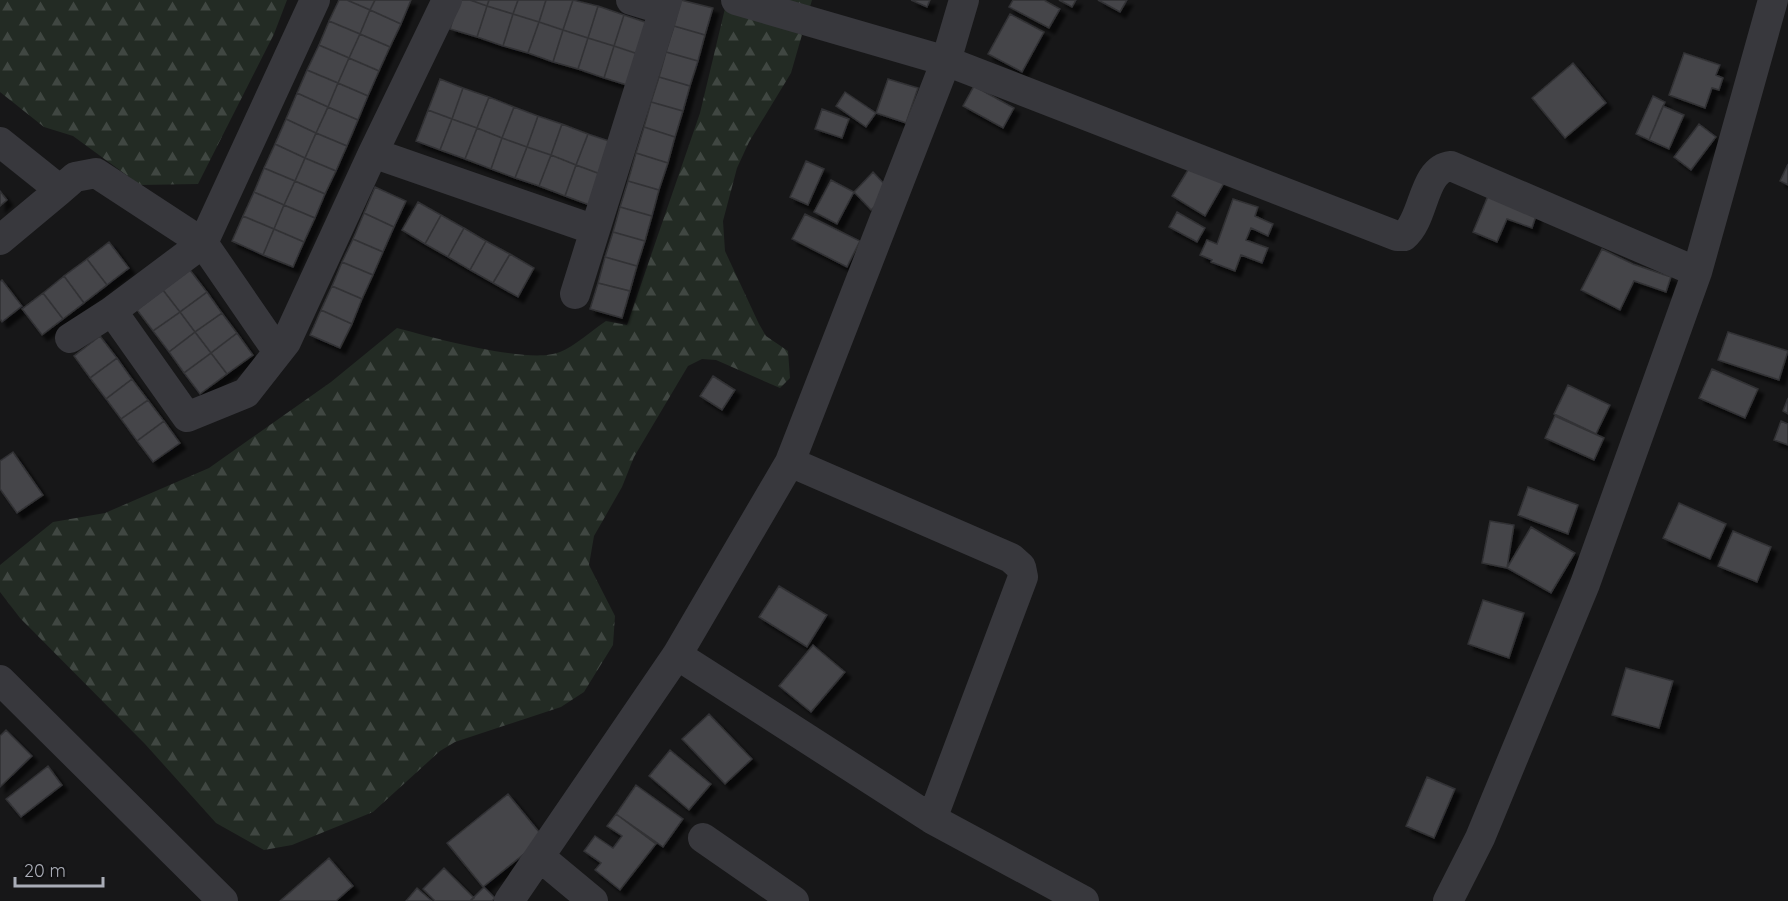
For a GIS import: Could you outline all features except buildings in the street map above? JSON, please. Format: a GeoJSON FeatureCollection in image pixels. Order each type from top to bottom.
{"type":"FeatureCollection","features":[{"type":"Feature","properties":{"kind":"street"},"geometry":{"type":"LineString","coordinates":[[70,338],[112,311],[202,243],[315,0]]}},
{"type":"Feature","properties":{"kind":"street"},"geometry":{"type":"LineString","coordinates":[[112,311],[187,417],[246,393],[286,342],[447,0]]}},
{"type":"Feature","properties":{"kind":"street"},"geometry":{"type":"LineString","coordinates":[[575,294],[665,5],[631,0]]}},
{"type":"Feature","properties":{"kind":"street"},"geometry":{"type":"LineString","coordinates":[[736,0],[946,61],[1397,236],[1404,236],[1411,229],[1433,177],[1443,167],[1451,166],[1697,272]]}},
{"type":"Feature","properties":{"kind":"street"},"geometry":{"type":"LineString","coordinates":[[509,901],[677,655],[790,462],[946,61],[964,0]]}},
{"type":"Feature","properties":{"kind":"street"},"geometry":{"type":"LineString","coordinates":[[1448,901],[1480,838],[1585,584],[1697,272],[1773,0]]}},
{"type":"Feature","properties":{"kind":"street"},"geometry":{"type":"LineString","coordinates":[[0,142],[60,190]]}},
{"type":"Feature","properties":{"kind":"street"},"geometry":{"type":"LineString","coordinates":[[374,153],[595,230]]}},
{"type":"Feature","properties":{"kind":"street"},"geometry":{"type":"LineString","coordinates":[[0,240],[75,177],[96,172],[202,243],[278,352]]}},
{"type":"Feature","properties":{"kind":"street"},"geometry":{"type":"LineString","coordinates":[[790,462],[1011,558],[1021,567],[1023,577],[932,819]]}},
{"type":"Feature","properties":{"kind":"street"},"geometry":{"type":"LineString","coordinates":[[677,655],[932,819],[1084,901]]}},
{"type":"Feature","properties":{"kind":"street"},"geometry":{"type":"LineString","coordinates":[[0,680],[223,901]]}},
{"type":"Feature","properties":{"kind":"street"},"geometry":{"type":"LineString","coordinates":[[703,838],[794,901]]}},
{"type":"Feature","properties":{"kind":"street"},"geometry":{"type":"LineString","coordinates":[[540,857],[594,901]]}},
{"type":"Feature","properties":{"kind":"green space"},"geometry":{"type":"Polygon","coordinates":[[[0,0],[287,0],[274,34],[198,184],[140,185],[73,136],[44,127],[0,92],[0,0]]]}},
{"type":"Feature","properties":{"kind":"green space"},"geometry":{"type":"Polygon","coordinates":[[[727,0],[812,0],[791,73],[749,142],[737,168],[723,221],[725,251],[766,336],[788,351],[790,378],[780,388],[716,360],[702,359],[688,366],[634,457],[622,487],[594,536],[589,565],[615,616],[613,645],[584,692],[561,707],[455,742],[440,751],[373,812],[292,845],[264,850],[216,823],[145,744],[20,618],[0,592],[0,565],[53,522],[105,513],[209,468],[331,382],[397,328],[480,348],[526,355],[545,355],[565,350],[606,321],[627,325],[700,113],[727,0]]]}}]}
